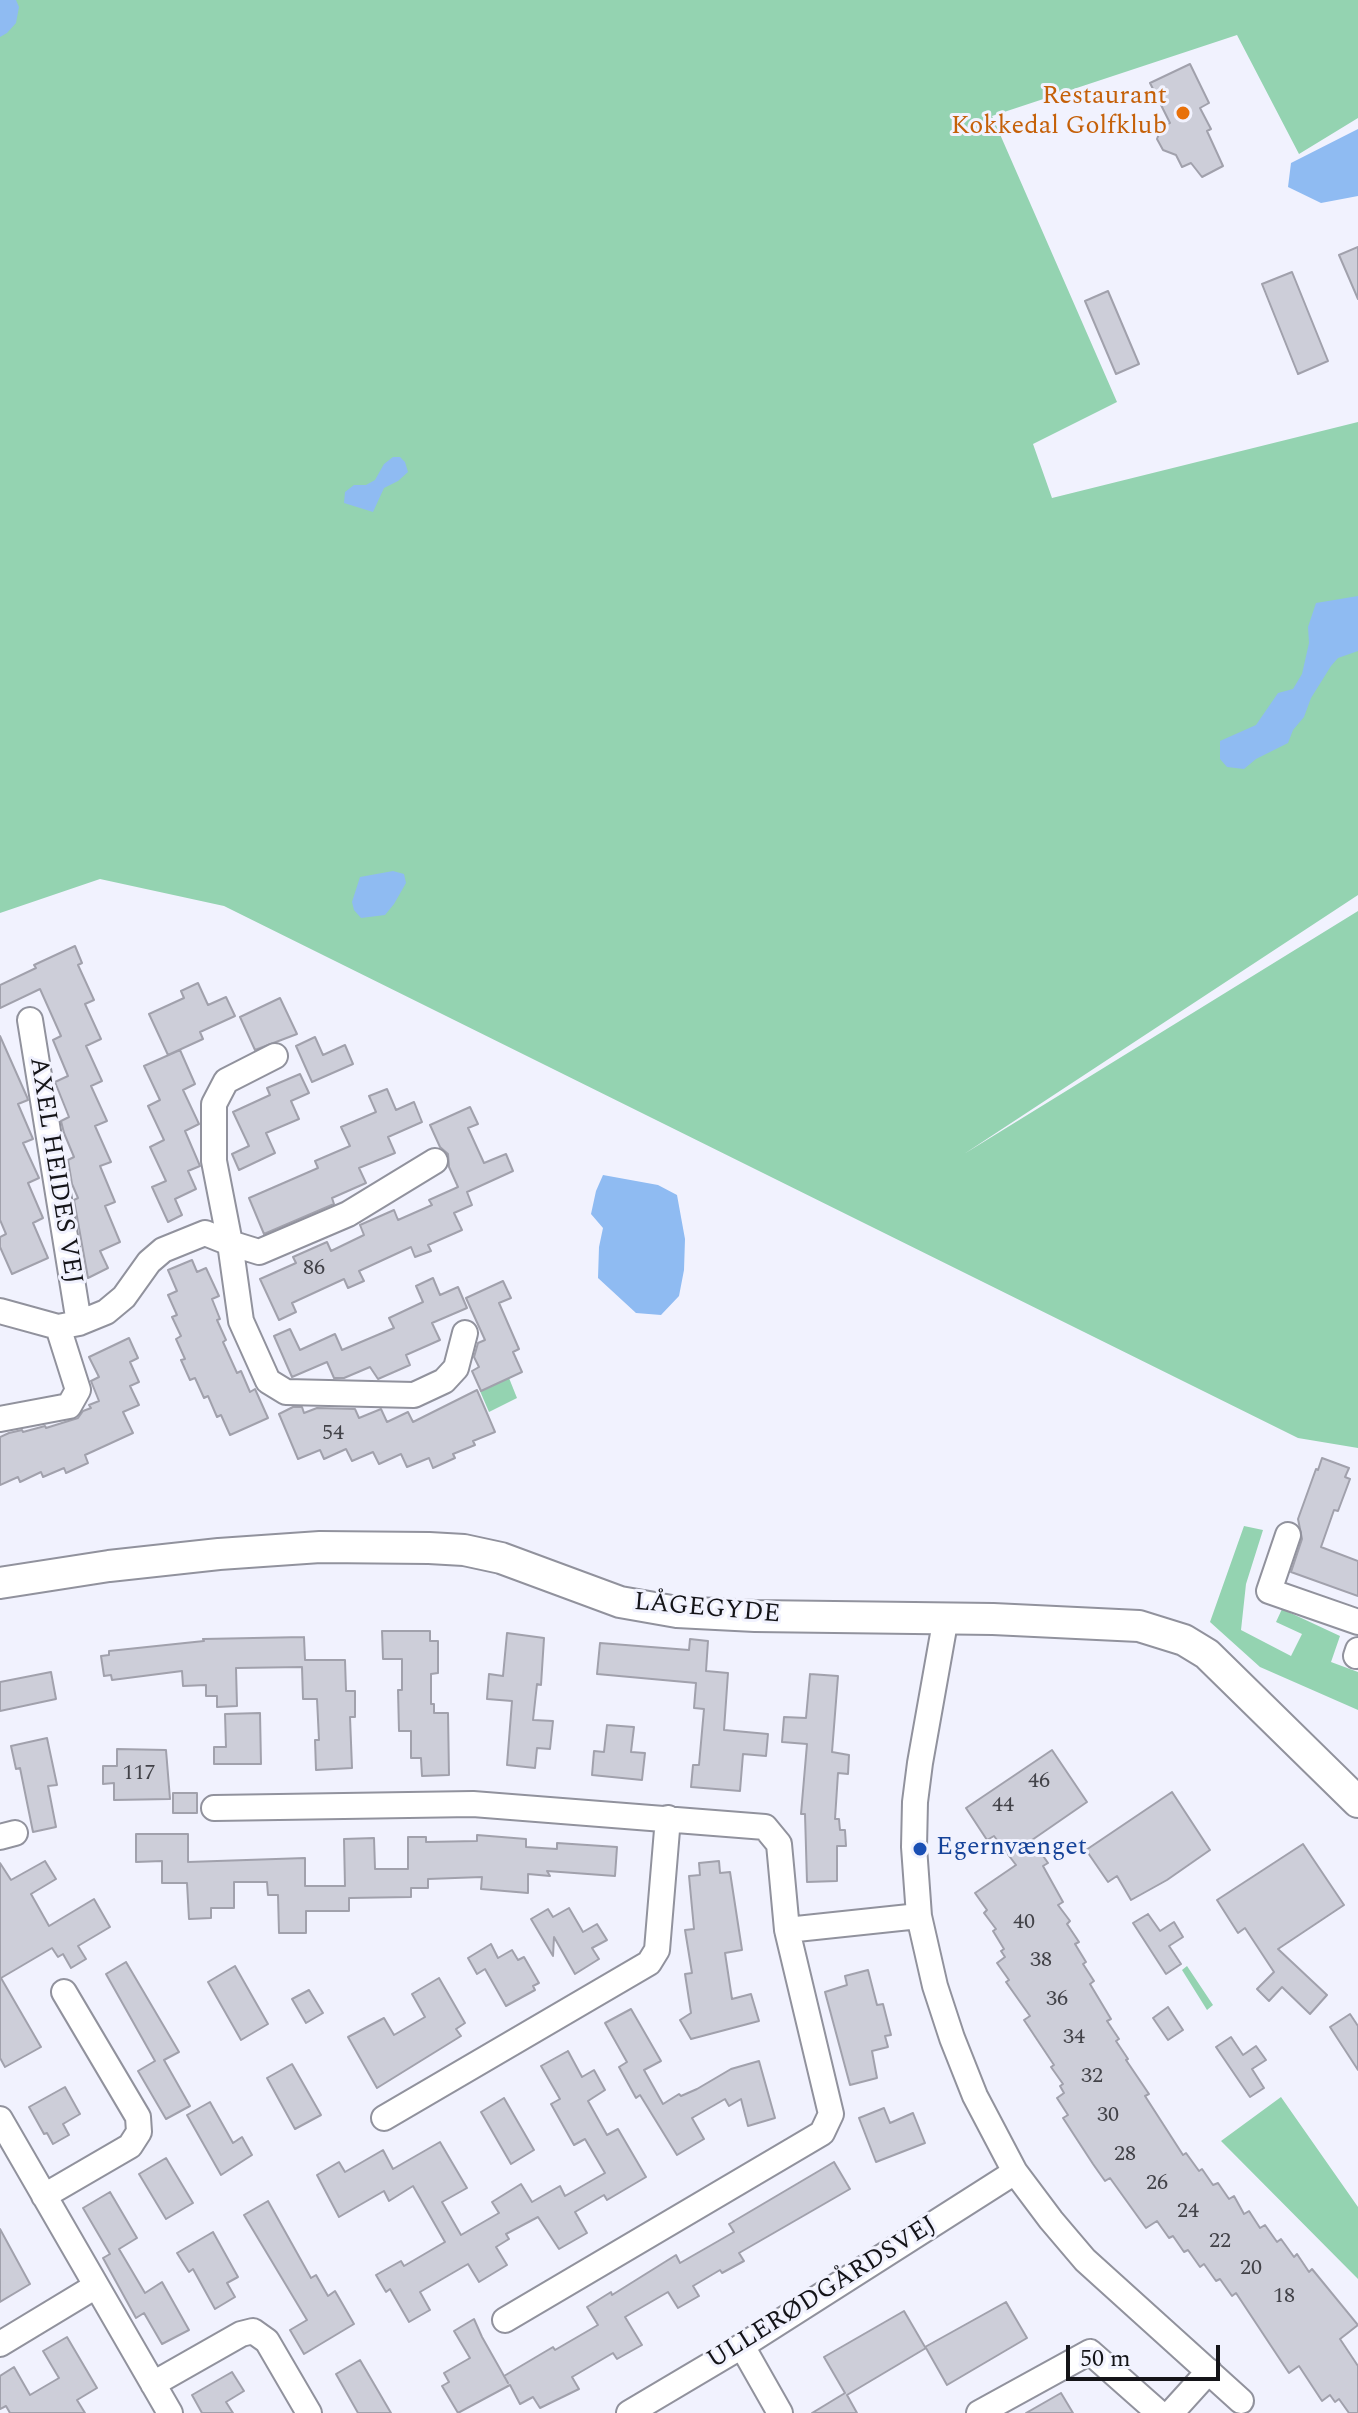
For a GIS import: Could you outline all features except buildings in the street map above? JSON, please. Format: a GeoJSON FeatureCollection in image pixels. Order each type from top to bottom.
{"type":"FeatureCollection","features":[{"type":"Feature","properties":{"kind":"street","name":"AXEL HEIDES VEJ"},"geometry":{"type":"LineString","coordinates":[[0,1419],[69,1406],[78,1390],[30,1020]]}},
{"type":"Feature","properties":{"kind":"street"},"geometry":{"type":"LineString","coordinates":[[275,1056],[226,1081],[214,1104],[214,1161],[241,1321],[268,1381],[286,1392],[414,1395],[444,1381],[456,1368],[465,1333]]}},
{"type":"Feature","properties":{"kind":"street","name":"AXEL HEIDES VEJ"},"geometry":{"type":"LineString","coordinates":[[0,1311],[68,1325],[106,1312],[124,1297],[149,1262],[163,1250],[205,1233],[259,1252],[348,1214],[435,1161]]}},
{"type":"Feature","properties":{"kind":"street"},"geometry":{"type":"LineString","coordinates":[[1288,1535],[1269,1591],[1358,1622]]}},
{"type":"Feature","properties":{"kind":"street","name":"LÅGEGYDE"},"geometry":{"type":"LineString","coordinates":[[0,1583],[219,1554],[320,1547],[408,1547],[464,1550],[501,1558],[605,1597],[654,1609],[755,1616],[946,1617],[1125,1624],[1153,1629],[1184,1640],[1218,1664],[1358,1802]]}},
{"type":"Feature","properties":{"kind":"street"},"geometry":{"type":"LineString","coordinates":[[946,1617],[915,1802],[915,1859],[919,1916],[935,1986],[952,2038],[975,2096],[1015,2172],[1051,2220],[1085,2260],[1241,2401]]}},
{"type":"Feature","properties":{"kind":"street"},"geometry":{"type":"LineString","coordinates":[[214,1808],[473,1804],[765,1827],[779,1844],[787,1930],[831,2114],[822,2133],[505,2320]]}},
{"type":"Feature","properties":{"kind":"street"},"geometry":{"type":"LineString","coordinates":[[384,2118],[649,1963],[657,1950],[668,1818]]}},
{"type":"Feature","properties":{"kind":"street"},"geometry":{"type":"LineString","coordinates":[[787,1930],[919,1916]]}},
{"type":"Feature","properties":{"kind":"street"},"geometry":{"type":"LineString","coordinates":[[44,2196],[130,2146],[139,2132],[138,2117],[64,1992]]}},
{"type":"Feature","properties":{"kind":"street"},"geometry":{"type":"LineString","coordinates":[[0,2119],[170,2413]]}},
{"type":"Feature","properties":{"kind":"street","name":"ULLERØDGÅRDSVEJ"},"geometry":{"type":"LineString","coordinates":[[629,2413],[742,2346],[1015,2172]]}},
{"type":"Feature","properties":{"kind":"street"},"geometry":{"type":"LineString","coordinates":[[0,2344],[96,2286]]}},
{"type":"Feature","properties":{"kind":"street"},"geometry":{"type":"LineString","coordinates":[[153,2384],[241,2334],[253,2331],[267,2341],[309,2413]]}},
{"type":"Feature","properties":{"kind":"street"},"geometry":{"type":"LineString","coordinates":[[742,2346],[780,2413]]}},
{"type":"Feature","properties":{"kind":"street"},"geometry":{"type":"LineString","coordinates":[[979,2413],[1090,2352],[1159,2413]]}},
{"type":"Feature","properties":{"kind":"street"},"geometry":{"type":"LineString","coordinates":[[1171,2413],[1209,2371]]}},
{"type":"Feature","properties":{"kind":"green space"},"geometry":{"type":"Polygon","coordinates":[[[0,0],[1358,0],[1358,118],[1299,154],[1237,35],[992,116],[1117,402],[1033,444],[1052,498],[1358,422],[1358,895],[964,1154],[1358,911],[1358,1448],[1298,1438],[224,906],[100,879],[0,913],[0,0]]]}},
{"type":"Feature","properties":{"kind":"green space"},"geometry":{"type":"Polygon","coordinates":[[[509,1378],[517,1398],[489,1412],[480,1391],[509,1378]]]}},
{"type":"Feature","properties":{"kind":"green space"},"geometry":{"type":"Polygon","coordinates":[[[1244,1526],[1263,1530],[1246,1584],[1241,1630],[1291,1656],[1302,1634],[1276,1622],[1282,1609],[1340,1636],[1331,1662],[1358,1672],[1358,1710],[1260,1667],[1210,1622],[1244,1526]]]}},
{"type":"Feature","properties":{"kind":"green space"},"geometry":{"type":"Polygon","coordinates":[[[1187,1966],[1213,2005],[1207,2010],[1182,1970],[1187,1966]]]}},
{"type":"Feature","properties":{"kind":"green space"},"geometry":{"type":"Polygon","coordinates":[[[1281,2097],[1358,2207],[1358,2279],[1221,2141],[1281,2097]]]}},
{"type":"Feature","properties":{"kind":"water"},"geometry":{"type":"Polygon","coordinates":[[[0,0],[16,0],[19,7],[16,23],[0,37],[0,0]]]}},
{"type":"Feature","properties":{"kind":"water"},"geometry":{"type":"Polygon","coordinates":[[[1358,129],[1358,196],[1321,203],[1288,187],[1291,163],[1358,129]]]}},
{"type":"Feature","properties":{"kind":"water"},"geometry":{"type":"Polygon","coordinates":[[[393,457],[400,457],[405,462],[408,472],[384,488],[373,512],[344,503],[345,492],[354,485],[366,485],[375,480],[384,464],[393,457]]]}},
{"type":"Feature","properties":{"kind":"water"},"geometry":{"type":"Polygon","coordinates":[[[1358,596],[1358,651],[1338,658],[1331,666],[1288,743],[1256,759],[1244,769],[1227,767],[1220,759],[1220,741],[1256,725],[1278,693],[1293,689],[1302,674],[1309,643],[1308,627],[1316,603],[1358,596]]]}},
{"type":"Feature","properties":{"kind":"water"},"geometry":{"type":"Polygon","coordinates":[[[393,871],[404,874],[406,883],[394,904],[385,915],[361,918],[352,902],[360,877],[393,871]]]}},
{"type":"Feature","properties":{"kind":"water"},"geometry":{"type":"Polygon","coordinates":[[[603,1175],[658,1185],[677,1195],[685,1239],[684,1270],[679,1296],[661,1315],[636,1313],[598,1278],[603,1228],[591,1214],[603,1175]]]}},
{"type":"Feature","properties":{"kind":"place","name":"Restaurant Kokkedal Golfklub"},"geometry":{"type":"Point","coordinates":[1183,113]}},
{"type":"Feature","properties":{"kind":"place","name":"Egernvænget"},"geometry":{"type":"Point","coordinates":[920,1849]}}]}
